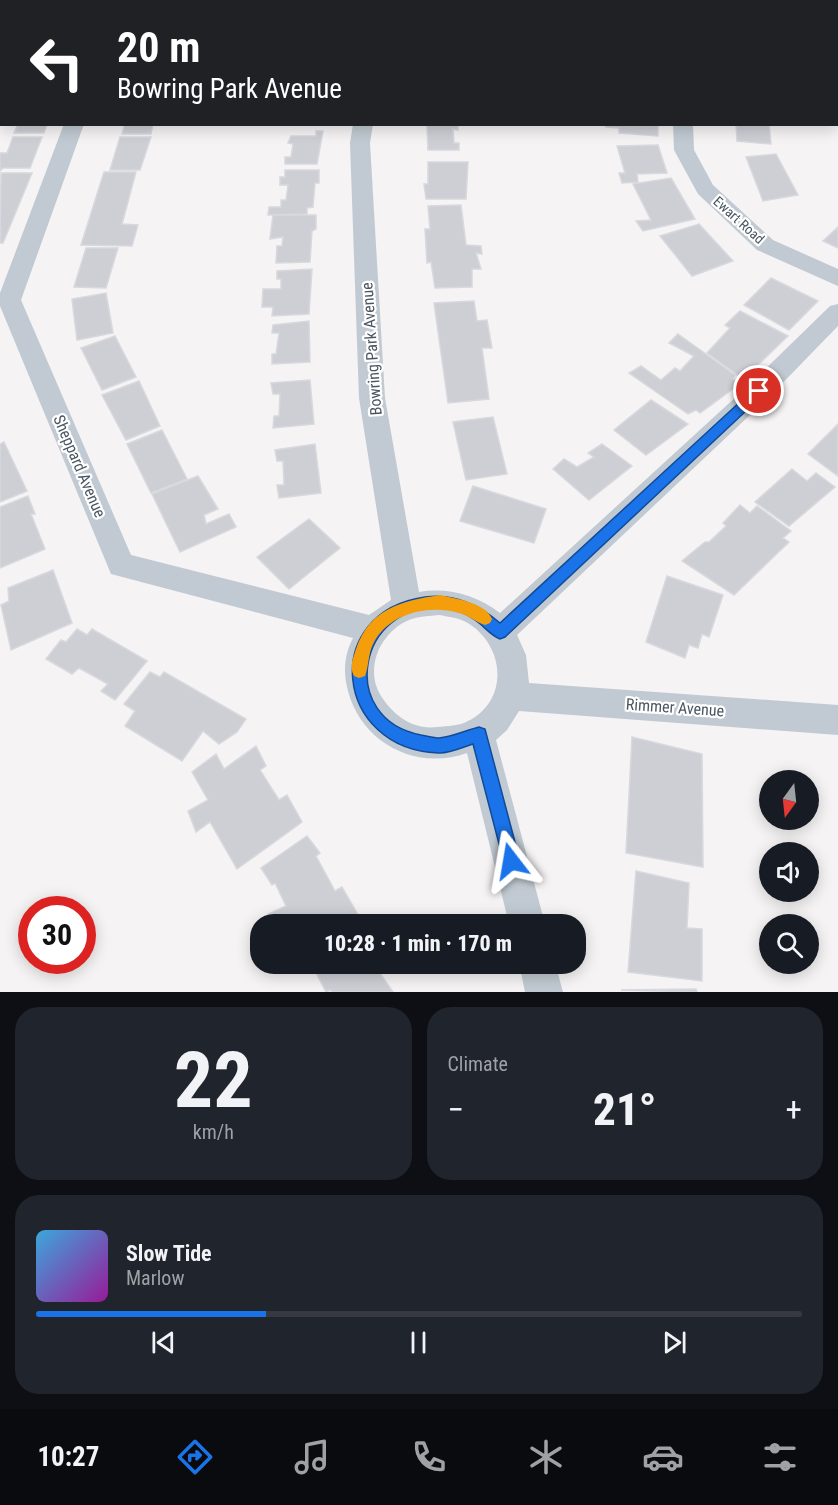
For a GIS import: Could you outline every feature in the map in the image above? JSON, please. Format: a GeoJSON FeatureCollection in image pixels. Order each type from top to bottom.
{"type":"FeatureCollection","features":[{"type":"Feature","properties":{"kind":"street","name":"Sheppard Avenue"},"geometry":{"type":"LineString","coordinates":[[73,126],[9,300],[122,565],[374,630]]}},
{"type":"Feature","properties":{"kind":"street","name":"Bowring Park Avenue"},"geometry":{"type":"LineString","coordinates":[[363,126],[360,143],[372,398],[407,606]]}},
{"type":"Feature","properties":{"kind":"street","name":"Ewart Road"},"geometry":{"type":"LineString","coordinates":[[683,126],[684,150],[705,189],[765,245],[838,278]]}},
{"type":"Feature","properties":{"kind":"street"},"geometry":{"type":"LineString","coordinates":[[500,632],[759,391],[838,312]]}},
{"type":"Feature","properties":{"kind":"street"},"geometry":{"type":"LineString","coordinates":[[440,602],[465,607],[481,615],[500,632],[510,651],[514,676],[511,696],[498,718],[479,735],[440,746],[404,739],[381,724],[369,709],[360,685],[359,664],[367,641],[374,630],[393,613],[407,606],[440,602]]}},
{"type":"Feature","properties":{"kind":"street","name":"Rimmer Avenue"},"geometry":{"type":"LineString","coordinates":[[511,696],[838,720]]}},
{"type":"Feature","properties":{"kind":"street"},"geometry":{"type":"LineString","coordinates":[[479,735],[524,914]]}},
{"type":"Feature","properties":{"kind":"street"},"geometry":{"type":"LineString","coordinates":[[540,974],[544,992]]}},
{"type":"Feature","properties":{"kind":"building"},"geometry":{"type":"Polygon","coordinates":[[[17,126],[46,126],[44,133],[14,133],[17,126]]]}},
{"type":"Feature","properties":{"kind":"building"},"geometry":{"type":"Polygon","coordinates":[[[124,126],[153,126],[151,134],[122,134],[124,126]]]}},
{"type":"Feature","properties":{"kind":"building"},"geometry":{"type":"Polygon","coordinates":[[[427,126],[458,126],[458,130],[453,129],[454,143],[459,143],[459,150],[428,150],[427,126]]]}},
{"type":"Feature","properties":{"kind":"building"},"geometry":{"type":"Polygon","coordinates":[[[658,126],[658,136],[619,133],[619,128],[606,127],[658,126]]]}},
{"type":"Feature","properties":{"kind":"building"},"geometry":{"type":"Polygon","coordinates":[[[736,126],[769,126],[771,144],[737,141],[736,126]]]}},
{"type":"Feature","properties":{"kind":"building"},"geometry":{"type":"Polygon","coordinates":[[[316,131],[323,131],[317,164],[285,164],[285,157],[291,157],[293,144],[288,143],[291,136],[316,136],[316,131]]]}},
{"type":"Feature","properties":{"kind":"building"},"geometry":{"type":"Polygon","coordinates":[[[13,137],[42,137],[30,168],[3,168],[0,171],[0,153],[7,153],[13,137]]]}},
{"type":"Feature","properties":{"kind":"building"},"geometry":{"type":"Polygon","coordinates":[[[120,137],[151,137],[140,170],[110,170],[120,137]]]}},
{"type":"Feature","properties":{"kind":"building"},"geometry":{"type":"Polygon","coordinates":[[[658,145],[667,173],[637,174],[638,182],[622,183],[619,173],[625,173],[617,146],[658,145]]]}},
{"type":"Feature","properties":{"kind":"building"},"geometry":{"type":"Polygon","coordinates":[[[776,154],[798,195],[763,201],[746,157],[776,154]]]}},
{"type":"Feature","properties":{"kind":"building"},"geometry":{"type":"Polygon","coordinates":[[[428,162],[468,162],[466,199],[426,199],[424,184],[428,184],[428,162]]]}},
{"type":"Feature","properties":{"kind":"building"},"geometry":{"type":"Polygon","coordinates":[[[285,170],[319,170],[319,183],[315,183],[313,207],[307,208],[307,214],[268,215],[269,207],[281,207],[281,200],[286,200],[288,185],[280,185],[280,177],[285,177],[285,170]]]}},
{"type":"Feature","properties":{"kind":"building"},"geometry":{"type":"Polygon","coordinates":[[[104,172],[136,172],[122,224],[138,225],[132,246],[81,245],[104,172]]]}},
{"type":"Feature","properties":{"kind":"building"},"geometry":{"type":"Polygon","coordinates":[[[1,173],[32,173],[3,243],[0,243],[1,173]]]}},
{"type":"Feature","properties":{"kind":"building"},"geometry":{"type":"Polygon","coordinates":[[[671,178],[695,219],[643,231],[636,221],[651,220],[633,184],[671,178]]]}},
{"type":"Feature","properties":{"kind":"building"},"geometry":{"type":"Polygon","coordinates":[[[461,205],[466,245],[481,246],[482,254],[476,253],[481,269],[472,269],[472,287],[435,288],[431,262],[427,263],[425,229],[430,229],[428,206],[461,205]]]}},
{"type":"Feature","properties":{"kind":"building"},"geometry":{"type":"Polygon","coordinates":[[[273,215],[316,215],[316,229],[312,231],[310,262],[276,263],[277,246],[282,246],[283,237],[270,239],[273,215]]]}},
{"type":"Feature","properties":{"kind":"building"},"geometry":{"type":"Polygon","coordinates":[[[699,224],[733,261],[692,276],[660,236],[699,224]]]}},
{"type":"Feature","properties":{"kind":"building"},"geometry":{"type":"Polygon","coordinates":[[[838,227],[838,248],[823,241],[838,227]]]}},
{"type":"Feature","properties":{"kind":"building"},"geometry":{"type":"Polygon","coordinates":[[[86,248],[118,248],[106,288],[74,287],[86,248]]]}},
{"type":"Feature","properties":{"kind":"building"},"geometry":{"type":"Polygon","coordinates":[[[312,269],[309,314],[272,316],[273,307],[262,307],[263,289],[281,289],[281,279],[277,279],[277,271],[312,269]]]}},
{"type":"Feature","properties":{"kind":"building"},"geometry":{"type":"Polygon","coordinates":[[[771,278],[818,301],[789,330],[744,305],[771,278]]]}},
{"type":"Feature","properties":{"kind":"building"},"geometry":{"type":"Polygon","coordinates":[[[106,293],[113,333],[77,340],[72,299],[106,293]]]}},
{"type":"Feature","properties":{"kind":"building"},"geometry":{"type":"Polygon","coordinates":[[[474,301],[477,321],[487,320],[492,348],[482,348],[489,399],[448,403],[434,303],[474,301]]]}},
{"type":"Feature","properties":{"kind":"building"},"geometry":{"type":"Polygon","coordinates":[[[740,311],[788,336],[743,379],[707,353],[730,328],[725,325],[740,311]]]}},
{"type":"Feature","properties":{"kind":"building"},"geometry":{"type":"Polygon","coordinates":[[[309,321],[310,362],[272,364],[272,354],[276,354],[279,333],[272,333],[273,325],[309,321]]]}},
{"type":"Feature","properties":{"kind":"building"},"geometry":{"type":"Polygon","coordinates":[[[678,334],[735,375],[732,379],[741,383],[700,413],[696,410],[688,414],[629,373],[641,366],[661,380],[675,368],[680,371],[694,356],[669,343],[678,334]]]}},
{"type":"Feature","properties":{"kind":"building"},"geometry":{"type":"Polygon","coordinates":[[[115,336],[136,377],[102,390],[81,348],[115,336]]]}},
{"type":"Feature","properties":{"kind":"building"},"geometry":{"type":"Polygon","coordinates":[[[310,380],[314,424],[273,428],[274,416],[279,416],[280,394],[273,394],[271,383],[310,380]]]}},
{"type":"Feature","properties":{"kind":"building"},"geometry":{"type":"Polygon","coordinates":[[[139,381],[160,426],[126,440],[102,395],[139,381]]]}},
{"type":"Feature","properties":{"kind":"building"},"geometry":{"type":"Polygon","coordinates":[[[651,400],[688,424],[646,455],[614,430],[651,400]]]}},
{"type":"Feature","properties":{"kind":"building"},"geometry":{"type":"Polygon","coordinates":[[[493,417],[507,474],[466,480],[453,422],[493,417]]]}},
{"type":"Feature","properties":{"kind":"building"},"geometry":{"type":"Polygon","coordinates":[[[838,424],[838,476],[808,454],[838,424]]]}},
{"type":"Feature","properties":{"kind":"building"},"geometry":{"type":"Polygon","coordinates":[[[162,430],[187,479],[151,493],[127,444],[162,430]]]}},
{"type":"Feature","properties":{"kind":"building"},"geometry":{"type":"Polygon","coordinates":[[[4,442],[27,491],[0,502],[0,444],[4,442]]]}},
{"type":"Feature","properties":{"kind":"building"},"geometry":{"type":"Polygon","coordinates":[[[315,444],[321,493],[279,498],[277,485],[284,485],[283,461],[277,461],[275,450],[315,444]]]}},
{"type":"Feature","properties":{"kind":"building"},"geometry":{"type":"Polygon","coordinates":[[[602,444],[632,466],[589,500],[553,469],[564,459],[577,467],[594,457],[588,453],[602,444]]]}},
{"type":"Feature","properties":{"kind":"building"},"geometry":{"type":"Polygon","coordinates":[[[792,469],[807,481],[816,473],[835,487],[789,526],[755,502],[792,469]]]}},
{"type":"Feature","properties":{"kind":"building"},"geometry":{"type":"Polygon","coordinates":[[[198,476],[218,509],[204,515],[206,524],[229,514],[236,527],[180,552],[152,494],[198,476]]]}},
{"type":"Feature","properties":{"kind":"building"},"geometry":{"type":"Polygon","coordinates":[[[473,486],[546,509],[534,543],[460,521],[473,486]]]}},
{"type":"Feature","properties":{"kind":"building"},"geometry":{"type":"Polygon","coordinates":[[[28,496],[35,514],[31,514],[45,549],[0,568],[0,507],[28,496]]]}},
{"type":"Feature","properties":{"kind":"building"},"geometry":{"type":"Polygon","coordinates":[[[740,505],[750,513],[757,506],[791,531],[783,538],[789,542],[734,595],[682,561],[705,542],[709,542],[726,526],[723,523],[740,505]]]}},
{"type":"Feature","properties":{"kind":"building"},"geometry":{"type":"Polygon","coordinates":[[[309,519],[340,548],[289,589],[257,557],[309,519]]]}},
{"type":"Feature","properties":{"kind":"building"},"geometry":{"type":"Polygon","coordinates":[[[53,570],[72,623],[11,650],[1,605],[9,601],[8,588],[53,570]]]}},
{"type":"Feature","properties":{"kind":"building"},"geometry":{"type":"Polygon","coordinates":[[[667,576],[723,595],[709,637],[702,634],[698,648],[689,645],[685,658],[646,642],[667,576]]]}},
{"type":"Feature","properties":{"kind":"building"},"geometry":{"type":"Polygon","coordinates":[[[77,629],[87,635],[92,629],[147,661],[115,700],[101,691],[108,684],[79,668],[72,674],[46,659],[61,640],[66,642],[77,629]]]}},
{"type":"Feature","properties":{"kind":"building"},"geometry":{"type":"Polygon","coordinates":[[[150,672],[160,677],[164,672],[246,719],[237,732],[219,744],[203,731],[182,761],[125,726],[135,711],[124,704],[150,672]]]}},
{"type":"Feature","properties":{"kind":"building"},"geometry":{"type":"Polygon","coordinates":[[[632,737],[702,754],[703,867],[626,853],[632,737]]]}},
{"type":"Feature","properties":{"kind":"building"},"geometry":{"type":"Polygon","coordinates":[[[256,746],[266,766],[260,770],[279,800],[287,795],[302,822],[237,869],[210,822],[196,832],[188,811],[208,800],[192,772],[216,754],[224,769],[256,746]]]}},
{"type":"Feature","properties":{"kind":"building"},"geometry":{"type":"Polygon","coordinates":[[[307,836],[320,853],[316,856],[335,891],[342,887],[358,914],[268,914],[286,906],[275,883],[272,885],[261,868],[307,836]]]}},
{"type":"Feature","properties":{"kind":"building"},"geometry":{"type":"Polygon","coordinates":[[[636,871],[689,883],[687,928],[702,929],[702,981],[628,972],[636,871]]]}},
{"type":"Feature","properties":{"kind":"building"},"geometry":{"type":"Polygon","coordinates":[[[317,974],[381,974],[393,992],[332,992],[331,990],[326,992],[317,974]]]}},
{"type":"Feature","properties":{"kind":"building"},"geometry":{"type":"Polygon","coordinates":[[[696,989],[697,992],[621,990],[696,989]]]}},
{"type":"Feature","properties":{"kind":"slow traffic"},"geometry":{"type":"LineString","coordinates":[[359,671],[359,664],[367,641],[374,630],[393,613],[407,606],[440,602],[465,607],[485,619]]}},
{"type":"Feature","properties":{"kind":"route"},"geometry":{"type":"LineString","coordinates":[[511,861],[479,735],[440,746],[404,739],[381,724],[369,709],[360,685],[359,664],[367,641],[374,630],[393,613],[407,606],[440,602],[465,607],[481,615],[500,632],[759,391]]}}]}
